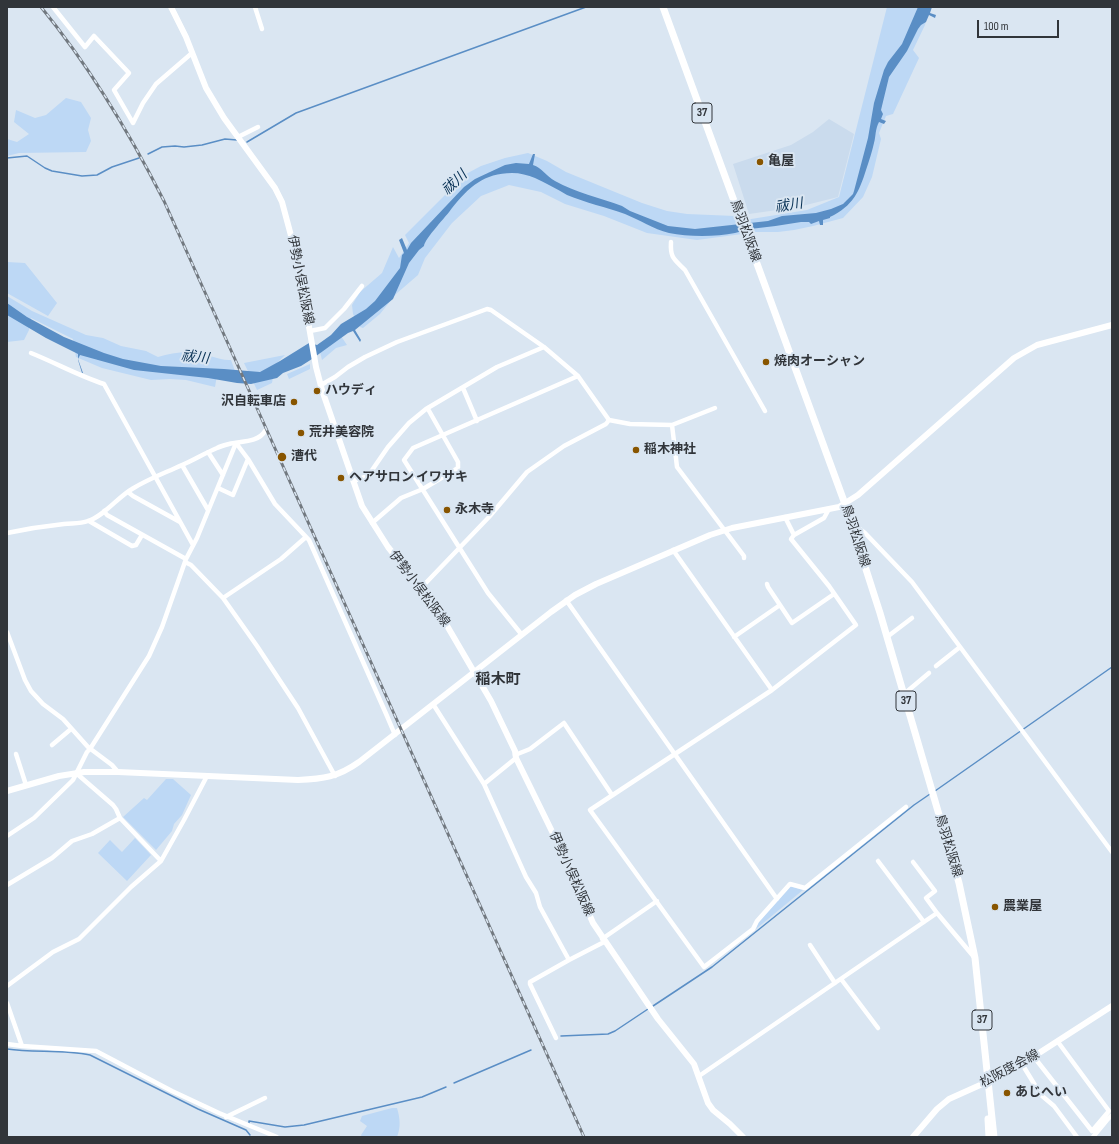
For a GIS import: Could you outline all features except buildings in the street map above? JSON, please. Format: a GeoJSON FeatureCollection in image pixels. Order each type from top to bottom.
{"type":"FeatureCollection","features":[{"type":"Feature","properties":{"kind":"main road","name":"伊勢小俣松阪線"},"geometry":{"type":"LineString","coordinates":[[171,7],[206,88],[224,118],[275,188],[282,202],[297,258],[316,367],[362,506],[393,554],[421,588],[446,624],[474,672],[515,751],[573,876],[587,913],[603,941],[658,1019],[689,1058],[699,1076],[703,1093],[711,1106],[743,1137]]}},
{"type":"Feature","properties":{"kind":"main road","name":"鳥羽松阪線"},"geometry":{"type":"LineString","coordinates":[[663,7],[845,504],[904,694],[959,884],[975,958],[994,1137]]}},
{"type":"Feature","properties":{"kind":"main road"},"geometry":{"type":"LineString","coordinates":[[7,791],[76,772],[118,772],[298,780],[321,779],[335,776],[349,769],[394,735],[566,600],[596,584],[724,530],[829,509],[845,504],[858,495],[1014,358],[1037,345],[1112,325]]}},
{"type":"Feature","properties":{"kind":"main road","name":"松阪度会線"},"geometry":{"type":"LineString","coordinates":[[913,1137],[937,1109],[949,1099],[1022,1064],[1112,1006]]}},
{"type":"Feature","properties":{"kind":"main road","name":"鳥羽松阪線"},"geometry":{"type":"LineString","coordinates":[[988,1081],[989,1137]]}},
{"type":"Feature","properties":{"kind":"street"},"geometry":{"type":"LineString","coordinates":[[53,7],[85,47],[94,36],[129,73],[114,90],[133,123],[143,103],[156,84],[192,53]]}},
{"type":"Feature","properties":{"kind":"street"},"geometry":{"type":"LineString","coordinates":[[255,7],[262,29]]}},
{"type":"Feature","properties":{"kind":"street"},"geometry":{"type":"LineString","coordinates":[[238,137],[258,127]]}},
{"type":"Feature","properties":{"kind":"street"},"geometry":{"type":"LineString","coordinates":[[671,242],[670,252],[672,258],[685,270],[765,411]]}},
{"type":"Feature","properties":{"kind":"street"},"geometry":{"type":"LineString","coordinates":[[310,332],[325,328],[344,309],[362,286]]}},
{"type":"Feature","properties":{"kind":"street"},"geometry":{"type":"LineString","coordinates":[[321,384],[335,377],[365,357],[397,342],[487,309],[491,310],[544,347],[578,376],[609,420],[630,424],[672,425],[715,408]]}},
{"type":"Feature","properties":{"kind":"street"},"geometry":{"type":"LineString","coordinates":[[353,481],[368,476],[388,447],[409,423],[428,409],[497,368],[544,347]]}},
{"type":"Feature","properties":{"kind":"street"},"geometry":{"type":"LineString","coordinates":[[31,353],[71,370],[85,378],[104,384],[193,545]]}},
{"type":"Feature","properties":{"kind":"street"},"geometry":{"type":"LineString","coordinates":[[522,635],[488,593],[404,460],[413,448],[578,376]]}},
{"type":"Feature","properties":{"kind":"street"},"geometry":{"type":"LineString","coordinates":[[463,388],[477,421]]}},
{"type":"Feature","properties":{"kind":"street"},"geometry":{"type":"LineString","coordinates":[[372,523],[401,498],[422,489],[459,466],[428,409]]}},
{"type":"Feature","properties":{"kind":"street"},"geometry":{"type":"LineString","coordinates":[[421,588],[489,517],[527,472],[564,446],[606,424],[609,420]]}},
{"type":"Feature","properties":{"kind":"street"},"geometry":{"type":"LineString","coordinates":[[672,425],[677,467],[744,558]]}},
{"type":"Feature","properties":{"kind":"street"},"geometry":{"type":"LineString","coordinates":[[7,533],[89,521],[128,492],[156,476],[208,452],[229,444],[255,438],[265,431]]}},
{"type":"Feature","properties":{"kind":"street"},"geometry":{"type":"LineString","coordinates":[[236,443],[275,504],[306,537],[311,545],[394,735]]}},
{"type":"Feature","properties":{"kind":"street"},"geometry":{"type":"LineString","coordinates":[[7,836],[23,826],[47,806],[73,780],[87,752],[149,656],[162,627],[186,561],[236,443]]}},
{"type":"Feature","properties":{"kind":"street"},"geometry":{"type":"LineString","coordinates":[[208,452],[223,475]]}},
{"type":"Feature","properties":{"kind":"street"},"geometry":{"type":"LineString","coordinates":[[218,488],[233,495],[248,460]]}},
{"type":"Feature","properties":{"kind":"street"},"geometry":{"type":"LineString","coordinates":[[182,465],[208,510]]}},
{"type":"Feature","properties":{"kind":"street"},"geometry":{"type":"LineString","coordinates":[[128,492],[180,522]]}},
{"type":"Feature","properties":{"kind":"street"},"geometry":{"type":"LineString","coordinates":[[829,509],[824,518],[794,535],[791,539],[821,575],[856,625],[772,690],[590,810],[704,967],[753,930],[756,921],[790,884],[805,888],[906,807]]}},
{"type":"Feature","properties":{"kind":"street"},"geometry":{"type":"LineString","coordinates":[[104,511],[108,515],[186,561],[223,598],[298,708],[335,776]]}},
{"type":"Feature","properties":{"kind":"street"},"geometry":{"type":"LineString","coordinates":[[785,517],[794,535]]}},
{"type":"Feature","properties":{"kind":"street"},"geometry":{"type":"LineString","coordinates":[[89,521],[132,546],[136,545],[142,535]]}},
{"type":"Feature","properties":{"kind":"street"},"geometry":{"type":"LineString","coordinates":[[850,521],[865,533],[912,582],[1112,852]]}},
{"type":"Feature","properties":{"kind":"street"},"geometry":{"type":"LineString","coordinates":[[223,598],[281,559],[306,537]]}},
{"type":"Feature","properties":{"kind":"street"},"geometry":{"type":"LineString","coordinates":[[674,550],[772,690]]}},
{"type":"Feature","properties":{"kind":"street"},"geometry":{"type":"LineString","coordinates":[[767,584],[792,623],[834,594]]}},
{"type":"Feature","properties":{"kind":"street"},"geometry":{"type":"LineString","coordinates":[[566,600],[777,899]]}},
{"type":"Feature","properties":{"kind":"street"},"geometry":{"type":"LineString","coordinates":[[734,637],[780,605]]}},
{"type":"Feature","properties":{"kind":"street"},"geometry":{"type":"LineString","coordinates":[[887,637],[912,618]]}},
{"type":"Feature","properties":{"kind":"street"},"geometry":{"type":"LineString","coordinates":[[7,632],[28,686],[39,701],[63,720],[90,749],[112,765],[118,772]]}},
{"type":"Feature","properties":{"kind":"street"},"geometry":{"type":"LineString","coordinates":[[936,666],[960,647]]}},
{"type":"Feature","properties":{"kind":"street"},"geometry":{"type":"LineString","coordinates":[[904,694],[929,673]]}},
{"type":"Feature","properties":{"kind":"street"},"geometry":{"type":"LineString","coordinates":[[433,704],[484,784],[526,877],[536,893],[540,907],[569,960]]}},
{"type":"Feature","properties":{"kind":"street"},"geometry":{"type":"LineString","coordinates":[[484,784],[516,756],[530,749],[564,723],[612,795]]}},
{"type":"Feature","properties":{"kind":"street"},"geometry":{"type":"LineString","coordinates":[[52,745],[72,729]]}},
{"type":"Feature","properties":{"kind":"street"},"geometry":{"type":"LineString","coordinates":[[16,754],[26,785]]}},
{"type":"Feature","properties":{"kind":"street"},"geometry":{"type":"LineString","coordinates":[[76,772],[113,805],[120,818],[160,861]]}},
{"type":"Feature","properties":{"kind":"street"},"geometry":{"type":"LineString","coordinates":[[7,986],[53,952],[79,939],[131,887],[160,861],[207,776]]}},
{"type":"Feature","properties":{"kind":"street"},"geometry":{"type":"LineString","coordinates":[[7,885],[52,858],[72,841],[92,834],[120,818]]}},
{"type":"Feature","properties":{"kind":"street"},"geometry":{"type":"LineString","coordinates":[[878,861],[924,922]]}},
{"type":"Feature","properties":{"kind":"street"},"geometry":{"type":"LineString","coordinates":[[914,862],[934,891],[926,898],[975,958]]}},
{"type":"Feature","properties":{"kind":"street"},"geometry":{"type":"LineString","coordinates":[[556,1038],[530,982],[603,941],[657,901]]}},
{"type":"Feature","properties":{"kind":"street"},"geometry":{"type":"LineString","coordinates":[[699,1076],[937,913]]}},
{"type":"Feature","properties":{"kind":"street"},"geometry":{"type":"LineString","coordinates":[[810,945],[835,983]]}},
{"type":"Feature","properties":{"kind":"street"},"geometry":{"type":"LineString","coordinates":[[841,979],[878,1028]]}},
{"type":"Feature","properties":{"kind":"street"},"geometry":{"type":"LineString","coordinates":[[7,1003],[22,1046]]}},
{"type":"Feature","properties":{"kind":"street"},"geometry":{"type":"LineString","coordinates":[[1034,1057],[1092,1131],[1109,1111],[1058,1042]]}},
{"type":"Feature","properties":{"kind":"street"},"geometry":{"type":"LineString","coordinates":[[7,1044],[96,1051],[172,1091],[226,1117],[277,1137]]}},
{"type":"Feature","properties":{"kind":"street"},"geometry":{"type":"LineString","coordinates":[[1022,1064],[1040,1095],[1054,1106],[1076,1137]]}},
{"type":"Feature","properties":{"kind":"street"},"geometry":{"type":"LineString","coordinates":[[226,1117],[265,1098]]}},
{"type":"Feature","properties":{"kind":"street"},"geometry":{"type":"LineString","coordinates":[[1095,1137],[1111,1116]]}},
{"type":"Feature","properties":{"kind":"shaded area"},"geometry":{"type":"Polygon","coordinates":[[[887,7],[929,7],[925,25],[913,50],[919,58],[893,114],[886,116],[879,133],[881,139],[872,177],[863,197],[843,218],[794,230],[778,232],[750,232],[745,220],[807,210],[839,197],[887,7]]]}},
{"type":"Feature","properties":{"kind":"shaded area"},"geometry":{"type":"Polygon","coordinates":[[[66,98],[81,102],[91,118],[88,130],[91,141],[86,152],[19,153],[7,156],[7,139],[17,142],[29,134],[14,122],[16,110],[35,118],[46,115],[66,98]]]}},
{"type":"Feature","properties":{"kind":"shaded area"},"geometry":{"type":"Polygon","coordinates":[[[829,119],[854,134],[838,197],[798,207],[749,214],[733,164],[791,145],[813,132],[829,119]]]}},
{"type":"Feature","properties":{"kind":"shaded area"},"geometry":{"type":"Polygon","coordinates":[[[528,153],[547,161],[566,172],[642,203],[667,211],[687,214],[735,216],[742,234],[697,240],[647,233],[604,216],[565,204],[541,192],[509,185],[481,196],[452,223],[425,258],[418,275],[396,294],[380,314],[363,328],[360,327],[353,314],[352,305],[360,292],[382,273],[393,247],[399,258],[409,243],[405,235],[466,174],[481,166],[505,158],[528,153]]]}},
{"type":"Feature","properties":{"kind":"shaded area"},"geometry":{"type":"Polygon","coordinates":[[[7,262],[25,263],[57,303],[48,316],[7,293],[7,262]]]}},
{"type":"Feature","properties":{"kind":"shaded area"},"geometry":{"type":"Polygon","coordinates":[[[7,296],[32,311],[86,335],[103,338],[121,346],[146,351],[158,357],[173,353],[188,352],[231,360],[235,371],[218,369],[215,387],[186,380],[151,380],[102,368],[76,357],[73,339],[31,318],[29,330],[24,340],[7,342],[7,296]]]}},
{"type":"Feature","properties":{"kind":"shaded area"},"geometry":{"type":"Polygon","coordinates":[[[341,336],[347,345],[336,348],[322,360],[320,352],[341,336]]]}},
{"type":"Feature","properties":{"kind":"shaded area"},"geometry":{"type":"Polygon","coordinates":[[[285,355],[275,365],[272,383],[257,390],[244,363],[285,355]]]}},
{"type":"Feature","properties":{"kind":"shaded area"},"geometry":{"type":"Polygon","coordinates":[[[310,364],[310,369],[289,379],[287,374],[310,364]]]}},
{"type":"Feature","properties":{"kind":"shaded area"},"geometry":{"type":"Polygon","coordinates":[[[166,779],[173,779],[191,795],[182,815],[174,824],[172,831],[156,850],[123,817],[144,798],[147,800],[166,779]]]}},
{"type":"Feature","properties":{"kind":"shaded area"},"geometry":{"type":"Polygon","coordinates":[[[135,838],[151,855],[127,881],[98,853],[110,840],[122,852],[135,838]]]}},
{"type":"Feature","properties":{"kind":"shaded area"},"geometry":{"type":"Polygon","coordinates":[[[790,886],[803,890],[756,929],[758,923],[790,886]]]}},
{"type":"Feature","properties":{"kind":"shaded area"},"geometry":{"type":"Polygon","coordinates":[[[397,1108],[399,1115],[400,1126],[397,1137],[362,1137],[361,1135],[367,1126],[360,1121],[362,1116],[397,1108]]]}},
{"type":"Feature","properties":{"kind":"water"},"geometry":{"type":"Polygon","coordinates":[[[918,7],[932,7],[930,13],[936,15],[935,18],[929,15],[926,22],[921,25],[907,51],[889,77],[881,110],[883,114],[881,119],[886,121],[884,124],[879,122],[874,143],[858,192],[850,203],[838,213],[823,220],[823,225],[820,225],[819,221],[811,224],[809,222],[801,222],[711,236],[693,236],[669,233],[625,214],[567,195],[530,176],[515,173],[502,174],[485,179],[478,183],[458,200],[425,242],[424,246],[409,263],[393,299],[355,330],[361,340],[360,342],[353,331],[301,366],[283,373],[277,378],[251,384],[134,370],[80,355],[78,359],[78,354],[46,338],[7,315],[7,303],[27,317],[64,337],[123,359],[161,366],[260,372],[309,343],[317,345],[331,335],[341,324],[366,309],[375,301],[400,268],[402,255],[404,253],[399,240],[402,238],[407,250],[411,243],[464,187],[475,179],[505,165],[516,163],[529,164],[533,154],[535,154],[533,165],[555,181],[579,192],[622,206],[630,211],[668,226],[695,229],[768,221],[782,216],[816,213],[831,209],[843,204],[853,194],[868,138],[874,103],[884,70],[888,62],[902,44],[918,7]]]}},
{"type":"Feature","properties":{"kind":"waterway"},"geometry":{"type":"LineString","coordinates":[[247,142],[296,113],[586,7]]}},
{"type":"Feature","properties":{"kind":"waterway"},"geometry":{"type":"LineString","coordinates":[[148,154],[162,147],[202,145],[225,139],[237,140]]}},
{"type":"Feature","properties":{"kind":"waterway"},"geometry":{"type":"LineString","coordinates":[[7,158],[27,156],[52,171],[82,176],[97,175],[112,167],[139,158]]}},
{"type":"Feature","properties":{"kind":"waterway"},"geometry":{"type":"LineString","coordinates":[[935,791],[1112,667]]}},
{"type":"Feature","properties":{"kind":"waterway"},"geometry":{"type":"LineString","coordinates":[[653,1006],[712,967],[914,805],[930,794]]}},
{"type":"Feature","properties":{"kind":"waterway"},"geometry":{"type":"LineString","coordinates":[[561,1036],[608,1034],[648,1009]]}},
{"type":"Feature","properties":{"kind":"waterway"},"geometry":{"type":"LineString","coordinates":[[7,1049],[69,1052],[90,1055],[198,1109],[246,1130],[250,1135]]}},
{"type":"Feature","properties":{"kind":"waterway"},"geometry":{"type":"LineString","coordinates":[[454,1083],[531,1050]]}},
{"type":"Feature","properties":{"kind":"waterway"},"geometry":{"type":"LineString","coordinates":[[249,1123],[249,1121],[285,1127],[304,1125],[422,1097],[446,1087]]}},
{"type":"Feature","properties":{"kind":"railway"},"geometry":{"type":"LineString","coordinates":[[41,7],[76,53],[108,101],[123,125],[164,201],[584,1137]]}},
{"type":"Feature","properties":{"kind":"place","name":"亀屋"},"geometry":{"type":"Point","coordinates":[760,162]}},
{"type":"Feature","properties":{"kind":"place","name":"焼肉オーシャン"},"geometry":{"type":"Point","coordinates":[766,362]}},
{"type":"Feature","properties":{"kind":"place","name":"ハウディ"},"geometry":{"type":"Point","coordinates":[317,391]}},
{"type":"Feature","properties":{"kind":"place","name":"沢自転車店"},"geometry":{"type":"Point","coordinates":[294,402]}},
{"type":"Feature","properties":{"kind":"place","name":"荒井美容院"},"geometry":{"type":"Point","coordinates":[301,433]}},
{"type":"Feature","properties":{"kind":"place","name":"稲木神社"},"geometry":{"type":"Point","coordinates":[636,450]}},
{"type":"Feature","properties":{"kind":"place","name":"漕代"},"geometry":{"type":"Point","coordinates":[282,457]}},
{"type":"Feature","properties":{"kind":"place","name":"ヘアサロン イワサキ"},"geometry":{"type":"Point","coordinates":[341,478]}},
{"type":"Feature","properties":{"kind":"place","name":"永木寺"},"geometry":{"type":"Point","coordinates":[447,510]}},
{"type":"Feature","properties":{"kind":"place","name":"農業屋"},"geometry":{"type":"Point","coordinates":[995,907]}},
{"type":"Feature","properties":{"kind":"place","name":"あじへい"},"geometry":{"type":"Point","coordinates":[1007,1093]}},
{"type":"Feature","properties":{"kind":"district","name":"稲木町"},"geometry":{"type":"Point","coordinates":[498,680]}},
{"type":"Feature","properties":{"kind":"water label","name":"祓川"},"geometry":{"type":"Point","coordinates":[455,183]}},
{"type":"Feature","properties":{"kind":"water label","name":"祓川"},"geometry":{"type":"Point","coordinates":[789,206]}},
{"type":"Feature","properties":{"kind":"water label","name":"祓川"},"geometry":{"type":"Point","coordinates":[195,358]}}]}
